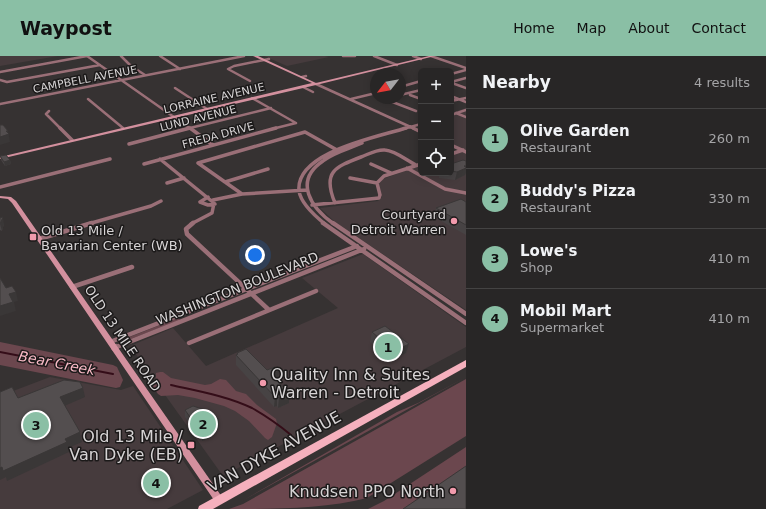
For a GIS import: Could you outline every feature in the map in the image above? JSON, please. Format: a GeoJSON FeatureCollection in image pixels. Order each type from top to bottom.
{"type":"FeatureCollection","features":[{"type":"Feature","properties":{"kind":"main road","name":"VAN DYKE AVENUE"},"geometry":{"type":"LineString","coordinates":[[203,509],[466,363]]}},
{"type":"Feature","properties":{"kind":"street"},"geometry":{"type":"LineString","coordinates":[[0,72],[87,56],[213,145]]}},
{"type":"Feature","properties":{"kind":"street"},"geometry":{"type":"LineString","coordinates":[[121,56],[127,60],[131,66],[145,76]]}},
{"type":"Feature","properties":{"kind":"street"},"geometry":{"type":"LineString","coordinates":[[160,56],[180,69]]}},
{"type":"Feature","properties":{"kind":"street","name":"CAMPBELL AVENUE"},"geometry":{"type":"LineString","coordinates":[[0,104],[244,56]]}},
{"type":"Feature","properties":{"kind":"street"},"geometry":{"type":"LineString","coordinates":[[255,56],[268,59],[418,131]]}},
{"type":"Feature","properties":{"kind":"street"},"geometry":{"type":"LineString","coordinates":[[343,56],[355,56]]}},
{"type":"Feature","properties":{"kind":"street"},"geometry":{"type":"LineString","coordinates":[[374,56],[397,65]]}},
{"type":"Feature","properties":{"kind":"street"},"geometry":{"type":"LineString","coordinates":[[412,56],[417,58]]}},
{"type":"Feature","properties":{"kind":"street"},"geometry":{"type":"LineString","coordinates":[[432,56],[466,69]]}},
{"type":"Feature","properties":{"kind":"street","name":"LORRAINE AVENUE"},"geometry":{"type":"LineString","coordinates":[[206,108],[269,93],[303,87],[314,82],[321,83],[432,56]]}},
{"type":"Feature","properties":{"kind":"street"},"geometry":{"type":"LineString","coordinates":[[250,81],[228,69],[262,58],[304,77]]}},
{"type":"Feature","properties":{"kind":"street","name":"LORRAINE AVENUE"},"geometry":{"type":"LineString","coordinates":[[0,158],[70,139],[393,63],[422,58]]}},
{"type":"Feature","properties":{"kind":"street"},"geometry":{"type":"LineString","coordinates":[[0,80],[4,82],[100,65]]}},
{"type":"Feature","properties":{"kind":"street"},"geometry":{"type":"LineString","coordinates":[[454,73],[466,69]]}},
{"type":"Feature","properties":{"kind":"street"},"geometry":{"type":"LineString","coordinates":[[459,72],[466,74]]}},
{"type":"Feature","properties":{"kind":"street"},"geometry":{"type":"LineString","coordinates":[[454,81],[466,78]]}},
{"type":"Feature","properties":{"kind":"street"},"geometry":{"type":"LineString","coordinates":[[406,85],[418,82]]}},
{"type":"Feature","properties":{"kind":"street"},"geometry":{"type":"LineString","coordinates":[[321,83],[418,126]]}},
{"type":"Feature","properties":{"kind":"street"},"geometry":{"type":"LineString","coordinates":[[454,83],[466,88]]}},
{"type":"Feature","properties":{"kind":"street"},"geometry":{"type":"LineString","coordinates":[[303,87],[313,92]]}},
{"type":"Feature","properties":{"kind":"street"},"geometry":{"type":"LineString","coordinates":[[175,88],[206,108]]}},
{"type":"Feature","properties":{"kind":"street"},"geometry":{"type":"LineString","coordinates":[[406,94],[418,91]]}},
{"type":"Feature","properties":{"kind":"street"},"geometry":{"type":"LineString","coordinates":[[350,99],[370,94]]}},
{"type":"Feature","properties":{"kind":"street"},"geometry":{"type":"LineString","coordinates":[[410,94],[418,98]]}},
{"type":"Feature","properties":{"kind":"street"},"geometry":{"type":"LineString","coordinates":[[454,97],[466,102]]}},
{"type":"Feature","properties":{"kind":"street"},"geometry":{"type":"LineString","coordinates":[[88,98],[122,127]]}},
{"type":"Feature","properties":{"kind":"street"},"geometry":{"type":"LineString","coordinates":[[252,98],[271,108]]}},
{"type":"Feature","properties":{"kind":"street"},"geometry":{"type":"LineString","coordinates":[[454,100],[466,98]]}},
{"type":"Feature","properties":{"kind":"street"},"geometry":{"type":"LineString","coordinates":[[396,104],[416,111]]}},
{"type":"Feature","properties":{"kind":"street","name":"FREDA DRIVE"},"geometry":{"type":"LineString","coordinates":[[144,164],[296,122],[271,108]]}},
{"type":"Feature","properties":{"kind":"street","name":"LUND AVENUE"},"geometry":{"type":"LineString","coordinates":[[129,144],[271,108]]}},
{"type":"Feature","properties":{"kind":"street"},"geometry":{"type":"LineString","coordinates":[[456,113],[466,110]]}},
{"type":"Feature","properties":{"kind":"street"},"geometry":{"type":"LineString","coordinates":[[48,111],[47,115],[70,139]]}},
{"type":"Feature","properties":{"kind":"street"},"geometry":{"type":"LineString","coordinates":[[456,113],[466,117]]}},
{"type":"Feature","properties":{"kind":"street"},"geometry":{"type":"LineString","coordinates":[[418,124],[335,150],[319,157],[308,165],[301,176],[299,190],[307,208],[320,221],[466,323]]}},
{"type":"Feature","properties":{"kind":"street"},"geometry":{"type":"LineString","coordinates":[[242,194],[198,163],[305,132],[340,152]]}},
{"type":"Feature","properties":{"kind":"street"},"geometry":{"type":"LineString","coordinates":[[370,139],[323,160],[313,169],[307,179],[307,190],[314,205],[325,218],[466,314]]}},
{"type":"Feature","properties":{"kind":"street"},"geometry":{"type":"LineString","coordinates":[[454,144],[465,149],[466,152]]}},
{"type":"Feature","properties":{"kind":"street"},"geometry":{"type":"LineString","coordinates":[[454,146],[465,149]]}},
{"type":"Feature","properties":{"kind":"street","name":"LORRAINE AVENUE"},"geometry":{"type":"LineString","coordinates":[[0,154],[29,149]]}},
{"type":"Feature","properties":{"kind":"street"},"geometry":{"type":"LineString","coordinates":[[454,153],[465,149]]}},
{"type":"Feature","properties":{"kind":"street"},"geometry":{"type":"LineString","coordinates":[[335,203],[329,191],[328,182],[335,170],[348,162],[376,151],[385,150],[416,165]]}},
{"type":"Feature","properties":{"kind":"street"},"geometry":{"type":"LineString","coordinates":[[0,187],[110,159]]}},
{"type":"Feature","properties":{"kind":"street"},"geometry":{"type":"LineString","coordinates":[[160,160],[214,202]]}},
{"type":"Feature","properties":{"kind":"street"},"geometry":{"type":"LineString","coordinates":[[371,164],[391,174]]}},
{"type":"Feature","properties":{"kind":"street"},"geometry":{"type":"LineString","coordinates":[[377,183],[381,178],[416,165]]}},
{"type":"Feature","properties":{"kind":"street"},"geometry":{"type":"LineString","coordinates":[[406,168],[445,189],[466,193]]}},
{"type":"Feature","properties":{"kind":"street"},"geometry":{"type":"LineString","coordinates":[[225,182],[268,169]]}},
{"type":"Feature","properties":{"kind":"street"},"geometry":{"type":"LineString","coordinates":[[167,183],[184,178]]}},
{"type":"Feature","properties":{"kind":"street"},"geometry":{"type":"LineString","coordinates":[[350,178],[377,183]]}},
{"type":"Feature","properties":{"kind":"street"},"geometry":{"type":"LineString","coordinates":[[307,208],[314,205],[379,198],[380,195],[377,183]]}},
{"type":"Feature","properties":{"kind":"street"},"geometry":{"type":"LineString","coordinates":[[208,196],[200,200],[200,202],[208,205],[242,194],[307,190]]}},
{"type":"Feature","properties":{"kind":"street","name":"OLD 13 MILE ROAD"},"geometry":{"type":"LineString","coordinates":[[0,197],[9,198],[14,202],[219,500]]}},
{"type":"Feature","properties":{"kind":"street"},"geometry":{"type":"LineString","coordinates":[[39,239],[151,206],[161,201]]}},
{"type":"Feature","properties":{"kind":"street"},"geometry":{"type":"LineString","coordinates":[[214,202],[213,213],[189,225],[186,231],[190,237],[269,310]]}},
{"type":"Feature","properties":{"kind":"street"},"geometry":{"type":"LineString","coordinates":[[338,234],[345,232]]}},
{"type":"Feature","properties":{"kind":"street","name":"WASHINGTON BOULEVARD"},"geometry":{"type":"LineString","coordinates":[[112,345],[246,289],[363,244]]}},
{"type":"Feature","properties":{"kind":"street","name":"WASHINGTON BOULEVARD"},"geometry":{"type":"LineString","coordinates":[[112,345],[252,294],[368,247]]}},
{"type":"Feature","properties":{"kind":"street"},"geometry":{"type":"LineString","coordinates":[[72,287],[132,267]]}},
{"type":"Feature","properties":{"kind":"street"},"geometry":{"type":"LineString","coordinates":[[415,288],[422,284]]}},
{"type":"Feature","properties":{"kind":"street"},"geometry":{"type":"LineString","coordinates":[[189,344],[316,290]]}},
{"type":"Feature","properties":{"kind":"street"},"geometry":{"type":"LineString","coordinates":[[430,297],[437,294]]}},
{"type":"Feature","properties":{"kind":"shaded area"},"geometry":{"type":"Polygon","coordinates":[[[0,56],[58,56],[0,66],[0,56]]]}},
{"type":"Feature","properties":{"kind":"shaded area"},"geometry":{"type":"Polygon","coordinates":[[[264,56],[325,56],[329,57],[287,66],[264,56]]]}},
{"type":"Feature","properties":{"kind":"shaded area"},"geometry":{"type":"Polygon","coordinates":[[[466,108],[466,310],[335,222],[320,208],[378,201],[382,197],[379,184],[383,179],[418,166],[418,176],[454,176],[454,154],[463,152],[454,148],[454,112],[466,108]]]}},
{"type":"Feature","properties":{"kind":"shaded area"},"geometry":{"type":"Polygon","coordinates":[[[363,254],[466,327],[466,347],[223,476],[130,346],[173,328],[206,366],[338,308],[302,278],[363,254]]]}},
{"type":"Feature","properties":{"kind":"shaded area"},"geometry":{"type":"Polygon","coordinates":[[[178,318],[180,320],[123,342],[121,341],[122,340],[178,318]]]}},
{"type":"Feature","properties":{"kind":"shaded area"},"geometry":{"type":"Polygon","coordinates":[[[0,342],[113,365],[117,367],[123,380],[120,387],[116,388],[0,365],[0,342]]]}},
{"type":"Feature","properties":{"kind":"shaded area"},"geometry":{"type":"Polygon","coordinates":[[[163,372],[171,378],[205,385],[211,384],[220,379],[226,380],[236,391],[246,394],[257,405],[276,419],[277,423],[272,437],[268,440],[249,421],[235,411],[224,406],[178,395],[161,396],[152,386],[156,383],[156,373],[163,372]]]}},
{"type":"Feature","properties":{"kind":"shaded area"},"geometry":{"type":"Polygon","coordinates":[[[50,377],[121,390],[133,386],[203,490],[167,509],[0,509],[0,396],[50,377]]]}},
{"type":"Feature","properties":{"kind":"shaded area"},"geometry":{"type":"Polygon","coordinates":[[[466,377],[242,501],[397,412],[418,403],[466,377]]]}},
{"type":"Feature","properties":{"kind":"shaded area"},"geometry":{"type":"Polygon","coordinates":[[[466,379],[466,436],[367,498],[351,502],[316,506],[229,509],[243,504],[466,379]]]}},
{"type":"Feature","properties":{"kind":"shaded area"},"geometry":{"type":"Polygon","coordinates":[[[466,447],[466,471],[410,509],[368,509],[384,501],[466,447]]]}},
{"type":"Feature","properties":{"kind":"building"},"geometry":{"type":"Polygon","coordinates":[[[0,125],[3,125],[9,134],[0,137],[0,125]]]}},
{"type":"Feature","properties":{"kind":"building"},"geometry":{"type":"Polygon","coordinates":[[[6,155],[10,160],[4,162],[0,156],[6,155]]]}},
{"type":"Feature","properties":{"kind":"building"},"geometry":{"type":"Polygon","coordinates":[[[463,160],[466,161],[466,166],[464,166],[466,168],[457,172],[454,172],[454,163],[463,160]]]}},
{"type":"Feature","properties":{"kind":"building"},"geometry":{"type":"Polygon","coordinates":[[[461,199],[466,202],[466,225],[436,208],[461,199]]]}},
{"type":"Feature","properties":{"kind":"building"},"geometry":{"type":"Polygon","coordinates":[[[0,278],[6,288],[12,286],[16,292],[9,294],[13,302],[0,306],[0,278]]]}},
{"type":"Feature","properties":{"kind":"building"},"geometry":{"type":"Polygon","coordinates":[[[385,326],[409,344],[394,351],[372,332],[385,326]]]}},
{"type":"Feature","properties":{"kind":"building"},"geometry":{"type":"Polygon","coordinates":[[[246,349],[267,370],[275,367],[279,371],[271,374],[289,393],[279,398],[277,396],[275,397],[236,355],[238,354],[237,353],[246,349]]]}},
{"type":"Feature","properties":{"kind":"building"},"geometry":{"type":"Polygon","coordinates":[[[64,380],[80,382],[83,388],[60,397],[80,432],[65,439],[67,442],[3,471],[2,467],[0,468],[0,392],[12,387],[18,398],[64,380]]]}},
{"type":"Feature","properties":{"kind":"building"},"geometry":{"type":"Polygon","coordinates":[[[193,406],[212,412],[219,420],[210,424],[213,428],[202,434],[185,410],[193,406]]]}},
{"type":"Feature","properties":{"kind":"building","name":"Knudsen PPO North"},"geometry":{"type":"Polygon","coordinates":[[[466,466],[466,509],[403,509],[466,466]]]}},
{"type":"Feature","properties":{"kind":"waterway","name":"Bear Creek"},"geometry":{"type":"LineString","coordinates":[[0,352],[113,374]]}},
{"type":"Feature","properties":{"kind":"waterway","name":"Bear Creek"},"geometry":{"type":"LineString","coordinates":[[171,385],[233,400],[262,414],[291,435]]}},
{"type":"Feature","properties":{"kind":"place","name":"Courtyard Detroit Warren"},"geometry":{"type":"Point","coordinates":[454,221]}},
{"type":"Feature","properties":{"kind":"place","name":"Old 13 Mile / Bavarian Center (WB)"},"geometry":{"type":"Point","coordinates":[33,237]}},
{"type":"Feature","properties":{"kind":"place","name":"Olive Garden"},"geometry":{"type":"Point","coordinates":[388,347]}},
{"type":"Feature","properties":{"kind":"place","name":"Quality Inn & Suites Warren - Detroit"},"geometry":{"type":"Point","coordinates":[263,383]}},
{"type":"Feature","properties":{"kind":"place","name":"Buddy's Pizza"},"geometry":{"type":"Point","coordinates":[203,424]}},
{"type":"Feature","properties":{"kind":"place","name":"Lowe's"},"geometry":{"type":"Point","coordinates":[36,425]}},
{"type":"Feature","properties":{"kind":"place","name":"Old 13 Mile / Van Dyke (EB)"},"geometry":{"type":"Point","coordinates":[191,445]}},
{"type":"Feature","properties":{"kind":"place","name":"Mobil Mart"},"geometry":{"type":"Point","coordinates":[156,483]}},
{"type":"Feature","properties":{"kind":"place","name":"Knudsen PPO North"},"geometry":{"type":"Point","coordinates":[453,491]}}]}
